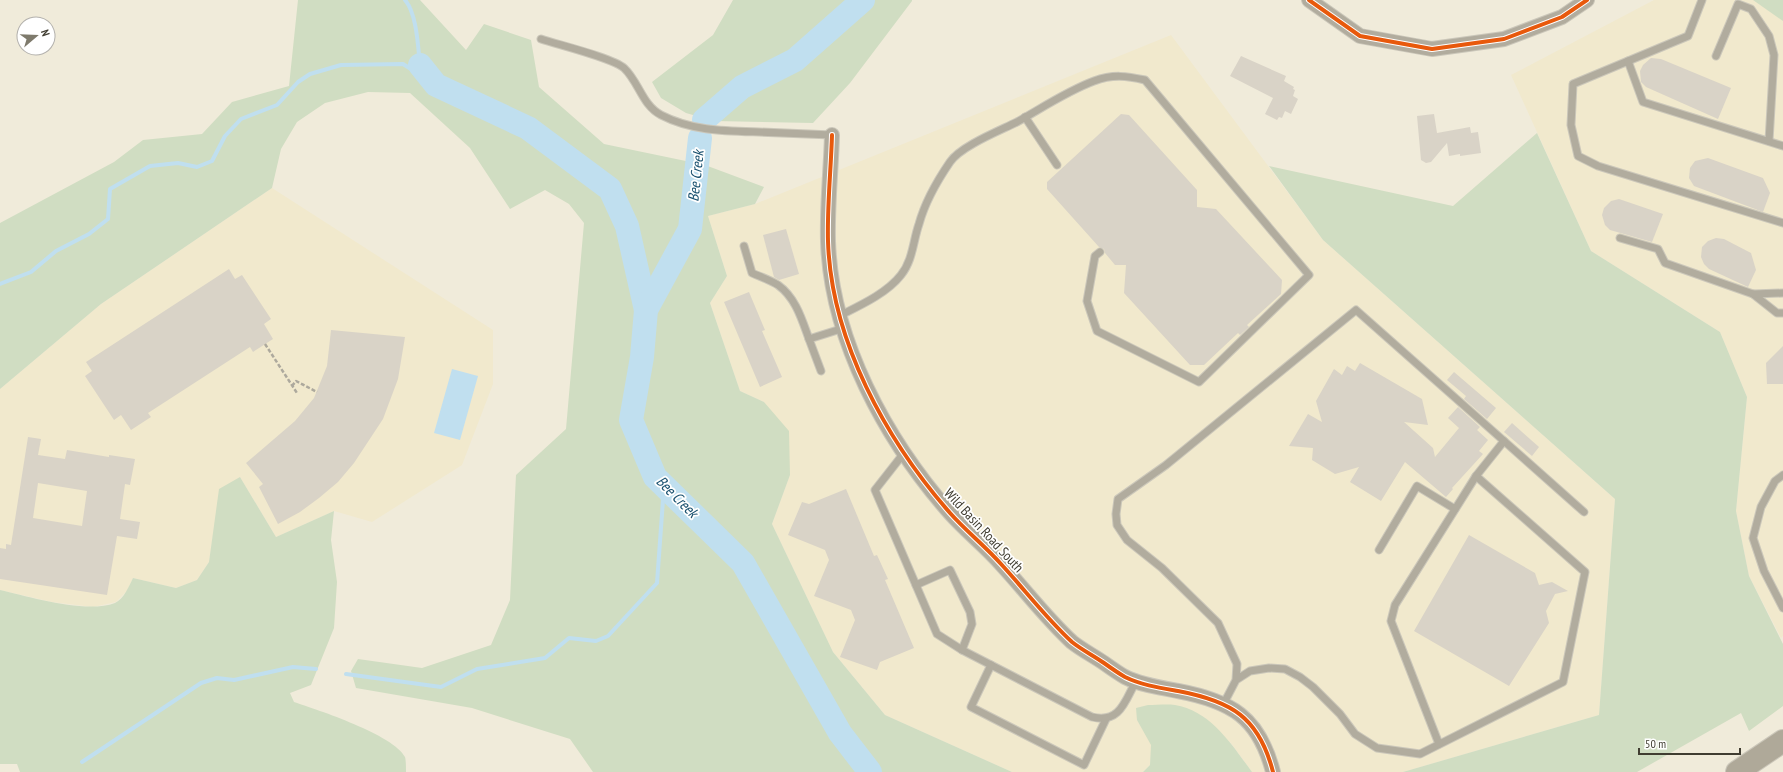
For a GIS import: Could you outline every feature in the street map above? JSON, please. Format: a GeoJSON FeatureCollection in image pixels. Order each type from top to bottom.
{"type":"FeatureCollection","features":[{"type":"Feature","properties":{"kind":"highway"},"geometry":{"type":"LineString","coordinates":[[1738,772],[1783,741]]}},
{"type":"Feature","properties":{"kind":"street"},"geometry":{"type":"LineString","coordinates":[[1309,0],[1360,36],[1432,49],[1504,39],[1562,17],[1587,0]]}},
{"type":"Feature","properties":{"kind":"street","name":"Wild Basin Road South"},"geometry":{"type":"LineString","coordinates":[[832,135],[828,241],[834,288],[843,322],[869,394],[884,422],[904,453],[950,513],[1001,564],[1041,610],[1074,643],[1126,677],[1159,688],[1196,695],[1224,703],[1240,713],[1254,728],[1269,756],[1273,772]]}},
{"type":"Feature","properties":{"kind":"lane"},"geometry":{"type":"LineString","coordinates":[[1702,0],[1688,36],[1573,84],[1571,126],[1578,156],[1598,166],[1783,223]]}},
{"type":"Feature","properties":{"kind":"lane"},"geometry":{"type":"LineString","coordinates":[[1716,56],[1738,4],[1751,9],[1769,36],[1774,55],[1768,141]]}},
{"type":"Feature","properties":{"kind":"lane"},"geometry":{"type":"LineString","coordinates":[[541,39],[610,60],[622,66],[629,73],[639,93],[649,104],[660,114],[675,121],[713,131],[832,135]]}},
{"type":"Feature","properties":{"kind":"lane"},"geometry":{"type":"LineString","coordinates":[[1628,61],[1643,102],[1783,146]]}},
{"type":"Feature","properties":{"kind":"lane"},"geometry":{"type":"LineString","coordinates":[[809,339],[843,322],[882,292],[901,275],[912,253],[918,224],[932,191],[951,160],[981,139],[1095,80],[1121,75],[1145,80],[1309,275],[1199,382],[1097,330],[1087,301],[1095,256],[1100,252]]}},
{"type":"Feature","properties":{"kind":"lane"},"geometry":{"type":"LineString","coordinates":[[1025,117],[1057,165]]}},
{"type":"Feature","properties":{"kind":"lane"},"geometry":{"type":"LineString","coordinates":[[1620,238],[1658,249],[1665,263],[1753,294],[1777,313],[1783,313]]}},
{"type":"Feature","properties":{"kind":"lane"},"geometry":{"type":"LineString","coordinates":[[744,246],[752,273],[777,285],[790,296],[800,315],[821,371]]}},
{"type":"Feature","properties":{"kind":"lane"},"geometry":{"type":"LineString","coordinates":[[1753,294],[1783,293]]}},
{"type":"Feature","properties":{"kind":"lane"},"geometry":{"type":"LineString","coordinates":[[1224,703],[1236,680],[1237,664],[1218,623],[1172,578],[1127,540],[1117,525],[1116,514],[1118,499],[1166,465],[1356,310],[1584,512]]}},
{"type":"Feature","properties":{"kind":"lane"},"geometry":{"type":"LineString","coordinates":[[1439,744],[1391,621],[1395,605],[1455,509],[1476,476],[1504,441]]}},
{"type":"Feature","properties":{"kind":"lane"},"geometry":{"type":"LineString","coordinates":[[904,453],[874,490],[937,634],[962,650],[1092,717],[1106,719],[1119,713],[1136,680]]}},
{"type":"Feature","properties":{"kind":"lane"},"geometry":{"type":"LineString","coordinates":[[1783,475],[1775,481],[1761,507],[1753,538],[1764,571],[1783,608]]}},
{"type":"Feature","properties":{"kind":"lane"},"geometry":{"type":"LineString","coordinates":[[1236,680],[1250,671],[1269,668],[1285,668],[1300,676],[1313,687],[1340,714],[1355,734],[1378,748],[1420,754],[1563,682],[1585,572],[1476,476]]}},
{"type":"Feature","properties":{"kind":"lane"},"geometry":{"type":"LineString","coordinates":[[1379,550],[1417,486],[1455,509]]}},
{"type":"Feature","properties":{"kind":"lane"},"geometry":{"type":"LineString","coordinates":[[916,585],[950,570],[970,612],[972,624],[962,650]]}},
{"type":"Feature","properties":{"kind":"lane"},"geometry":{"type":"LineString","coordinates":[[991,665],[972,707],[1084,765],[1106,719]]}},
{"type":"Feature","properties":{"kind":"path"},"geometry":{"type":"LineString","coordinates":[[265,344],[296,393]]}},
{"type":"Feature","properties":{"kind":"path"},"geometry":{"type":"LineString","coordinates":[[292,386],[296,381],[317,392]]}},
{"type":"Feature","properties":{"kind":"shaded area"},"geometry":{"type":"Polygon","coordinates":[[[1654,0],[1755,0],[1783,20],[1783,636],[1781,638],[1749,576],[1736,511],[1747,397],[1720,332],[1591,251],[1511,75],[1654,0]]]}},
{"type":"Feature","properties":{"kind":"shaded area"},"geometry":{"type":"Polygon","coordinates":[[[1171,35],[1323,240],[1615,499],[1599,715],[1403,772],[1252,772],[1230,742],[1137,720],[1152,745],[1150,765],[1143,772],[1012,772],[885,715],[833,652],[772,524],[790,475],[764,402],[740,391],[710,303],[727,276],[708,216],[755,204],[1171,35]]]}},
{"type":"Feature","properties":{"kind":"shaded area"},"geometry":{"type":"Polygon","coordinates":[[[272,188],[493,330],[493,384],[462,465],[372,522],[334,511],[276,537],[240,477],[213,536],[209,562],[197,580],[176,588],[133,578],[127,591],[116,602],[93,607],[52,602],[0,590],[0,389],[101,304],[272,188]]]}},
{"type":"Feature","properties":{"kind":"green space"},"geometry":{"type":"Polygon","coordinates":[[[298,0],[420,0],[466,50],[484,24],[531,40],[539,87],[604,144],[705,165],[764,187],[755,204],[708,216],[727,276],[710,303],[740,391],[764,402],[789,431],[790,475],[772,524],[833,652],[885,715],[1012,772],[593,772],[570,739],[472,708],[356,688],[351,671],[358,659],[422,668],[491,645],[510,600],[516,475],[566,429],[584,223],[569,204],[545,190],[510,209],[470,148],[410,93],[368,92],[325,103],[297,122],[281,149],[272,188],[101,304],[0,389],[0,223],[114,162],[143,140],[202,134],[232,102],[289,86],[298,0]]]}},
{"type":"Feature","properties":{"kind":"green space"},"geometry":{"type":"Polygon","coordinates":[[[733,0],[912,1],[850,83],[813,123],[714,121],[686,113],[661,98],[652,82],[713,35],[733,0]]]}},
{"type":"Feature","properties":{"kind":"green space"},"geometry":{"type":"Polygon","coordinates":[[[1753,0],[1783,0],[1783,21],[1753,0]]]}},
{"type":"Feature","properties":{"kind":"green space"},"geometry":{"type":"Polygon","coordinates":[[[1537,133],[1591,251],[1720,332],[1747,397],[1736,511],[1749,576],[1783,644],[1783,706],[1749,731],[1741,713],[1637,772],[1403,772],[1599,715],[1615,499],[1323,240],[1269,166],[1453,206],[1537,133]]]}},
{"type":"Feature","properties":{"kind":"green space"},"geometry":{"type":"Polygon","coordinates":[[[240,477],[276,537],[334,511],[331,540],[337,582],[334,628],[311,685],[290,693],[294,702],[354,724],[386,740],[398,749],[405,757],[406,772],[20,772],[17,764],[0,764],[0,590],[42,600],[74,606],[89,607],[115,603],[121,599],[133,578],[176,588],[197,580],[209,562],[219,489],[240,477]]]}},
{"type":"Feature","properties":{"kind":"green space"},"geometry":{"type":"Polygon","coordinates":[[[1148,705],[1175,705],[1188,708],[1199,714],[1220,731],[1252,772],[1143,772],[1150,765],[1151,745],[1137,720],[1136,708],[1148,705]]]}},
{"type":"Feature","properties":{"kind":"water"},"geometry":{"type":"Polygon","coordinates":[[[452,369],[478,376],[460,440],[434,433],[452,369]]]}},
{"type":"Feature","properties":{"kind":"building"},"geometry":{"type":"Polygon","coordinates":[[[1241,56],[1286,76],[1284,81],[1294,87],[1293,89],[1295,90],[1293,96],[1298,99],[1291,114],[1285,111],[1282,118],[1279,117],[1277,120],[1265,114],[1273,98],[1230,76],[1241,56]]]}},
{"type":"Feature","properties":{"kind":"building"},"geometry":{"type":"Polygon","coordinates":[[[1651,58],[1661,59],[1731,88],[1718,119],[1646,87],[1641,82],[1640,71],[1643,65],[1651,58]]]}},
{"type":"Feature","properties":{"kind":"building"},"geometry":{"type":"Polygon","coordinates":[[[1121,114],[1129,115],[1197,190],[1197,207],[1216,209],[1282,280],[1281,294],[1247,325],[1249,327],[1240,335],[1238,333],[1204,365],[1190,365],[1124,293],[1126,265],[1115,265],[1105,253],[1104,249],[1099,247],[1047,189],[1047,182],[1121,114]]]}},
{"type":"Feature","properties":{"kind":"building"},"geometry":{"type":"Polygon","coordinates":[[[1434,114],[1437,133],[1470,127],[1471,133],[1478,132],[1481,153],[1449,156],[1447,143],[1431,162],[1426,163],[1421,160],[1417,116],[1434,114]]]}},
{"type":"Feature","properties":{"kind":"building"},"geometry":{"type":"Polygon","coordinates":[[[1708,158],[1763,178],[1770,193],[1763,212],[1694,186],[1689,178],[1690,168],[1695,161],[1708,158]]]}},
{"type":"Feature","properties":{"kind":"building"},"geometry":{"type":"Polygon","coordinates":[[[1619,199],[1663,214],[1652,242],[1610,230],[1605,225],[1602,215],[1604,208],[1611,201],[1619,199]]]}},
{"type":"Feature","properties":{"kind":"building"},"geometry":{"type":"Polygon","coordinates":[[[786,229],[799,274],[779,280],[774,277],[763,235],[786,229]]]}},
{"type":"Feature","properties":{"kind":"building"},"geometry":{"type":"Polygon","coordinates":[[[1716,238],[1724,239],[1751,253],[1756,270],[1748,287],[1709,269],[1704,264],[1701,257],[1702,247],[1708,241],[1716,238]]]}},
{"type":"Feature","properties":{"kind":"building"},"geometry":{"type":"Polygon","coordinates":[[[229,269],[235,279],[242,275],[271,319],[264,324],[273,339],[253,352],[250,347],[148,413],[151,417],[131,430],[121,415],[114,420],[85,376],[92,371],[86,362],[229,269]]]}},
{"type":"Feature","properties":{"kind":"building"},"geometry":{"type":"Polygon","coordinates":[[[749,292],[765,330],[762,331],[782,377],[760,387],[724,302],[749,292]]]}},
{"type":"Feature","properties":{"kind":"building"},"geometry":{"type":"Polygon","coordinates":[[[331,330],[405,337],[398,379],[383,419],[354,463],[338,482],[319,498],[300,512],[278,524],[259,487],[263,484],[246,463],[295,421],[314,398],[327,366],[331,330]]]}},
{"type":"Feature","properties":{"kind":"building"},"geometry":{"type":"Polygon","coordinates":[[[1783,346],[1783,384],[1767,384],[1766,363],[1783,346]]]}},
{"type":"Feature","properties":{"kind":"building"},"geometry":{"type":"Polygon","coordinates":[[[1360,363],[1422,399],[1428,425],[1404,422],[1433,448],[1435,457],[1459,428],[1448,418],[1458,407],[1480,427],[1477,430],[1488,440],[1479,451],[1483,454],[1452,488],[1453,489],[1446,497],[1405,462],[1381,501],[1350,482],[1359,467],[1335,474],[1312,460],[1313,448],[1289,446],[1308,414],[1322,422],[1316,401],[1334,369],[1342,375],[1347,366],[1355,371],[1360,363]]]}},
{"type":"Feature","properties":{"kind":"building"},"geometry":{"type":"Polygon","coordinates":[[[1454,372],[1496,408],[1487,419],[1464,399],[1466,396],[1447,380],[1454,372]]]}},
{"type":"Feature","properties":{"kind":"building"},"geometry":{"type":"Polygon","coordinates":[[[1512,423],[1539,447],[1532,456],[1504,432],[1512,423]]]}},
{"type":"Feature","properties":{"kind":"building"},"geometry":{"type":"Polygon","coordinates":[[[28,437],[41,439],[38,455],[65,459],[67,450],[109,457],[109,455],[135,459],[130,485],[125,484],[120,519],[140,522],[137,539],[117,536],[107,595],[0,579],[0,548],[6,549],[6,544],[11,545],[28,437]],[[38,483],[33,518],[82,526],[87,491],[38,483]]]}},
{"type":"Feature","properties":{"kind":"building"},"geometry":{"type":"Polygon","coordinates":[[[846,489],[874,556],[877,555],[888,579],[885,580],[914,648],[880,662],[877,670],[840,657],[855,620],[851,610],[814,596],[829,560],[825,550],[788,535],[802,502],[809,504],[846,489]]]}},
{"type":"Feature","properties":{"kind":"building"},"geometry":{"type":"Polygon","coordinates":[[[1469,535],[1535,573],[1539,585],[1552,582],[1568,591],[1555,594],[1546,611],[1549,623],[1509,686],[1414,631],[1469,535]]]}},
{"type":"Feature","properties":{"kind":"waterway"},"geometry":{"type":"LineString","coordinates":[[405,0],[409,6],[414,22],[418,40],[420,65]]}},
{"type":"Feature","properties":{"kind":"waterway","name":"Bee Creek"},"geometry":{"type":"LineString","coordinates":[[704,120],[742,87],[795,60],[863,0]]}},
{"type":"Feature","properties":{"kind":"waterway"},"geometry":{"type":"LineString","coordinates":[[0,284],[31,272],[56,251],[89,234],[108,219],[110,189],[150,166],[178,163],[197,167],[212,161],[225,136],[241,119],[277,105],[298,82],[310,74],[341,65],[403,64],[436,85]]}},
{"type":"Feature","properties":{"kind":"waterway"},"geometry":{"type":"LineString","coordinates":[[420,65],[436,85],[528,128],[610,189],[627,226],[646,310]]}},
{"type":"Feature","properties":{"kind":"waterway","name":"Bee Creek"},"geometry":{"type":"LineString","coordinates":[[700,138],[690,229],[646,310],[642,357],[631,420],[655,477],[743,563],[840,733],[870,772]]}},
{"type":"Feature","properties":{"kind":"waterway"},"geometry":{"type":"LineString","coordinates":[[346,674],[441,687],[477,669],[545,658],[569,638],[596,641],[608,636],[657,583],[664,486]]}},
{"type":"Feature","properties":{"kind":"waterway"},"geometry":{"type":"LineString","coordinates":[[82,762],[201,683],[217,678],[234,680],[293,667],[316,669]]}},
{"type":"Feature","properties":{"kind":"cycle path"},"geometry":{"type":"LineString","coordinates":[[1309,0],[1360,36],[1432,49],[1504,39],[1562,17],[1587,0]]}},
{"type":"Feature","properties":{"kind":"cycle path"},"geometry":{"type":"LineString","coordinates":[[832,135],[828,241],[831,278],[839,315],[851,351],[866,387],[904,454],[950,513],[995,557],[1044,614],[1072,642],[1131,680],[1151,686],[1197,695],[1228,707],[1251,725],[1260,738],[1273,772]]}}]}
